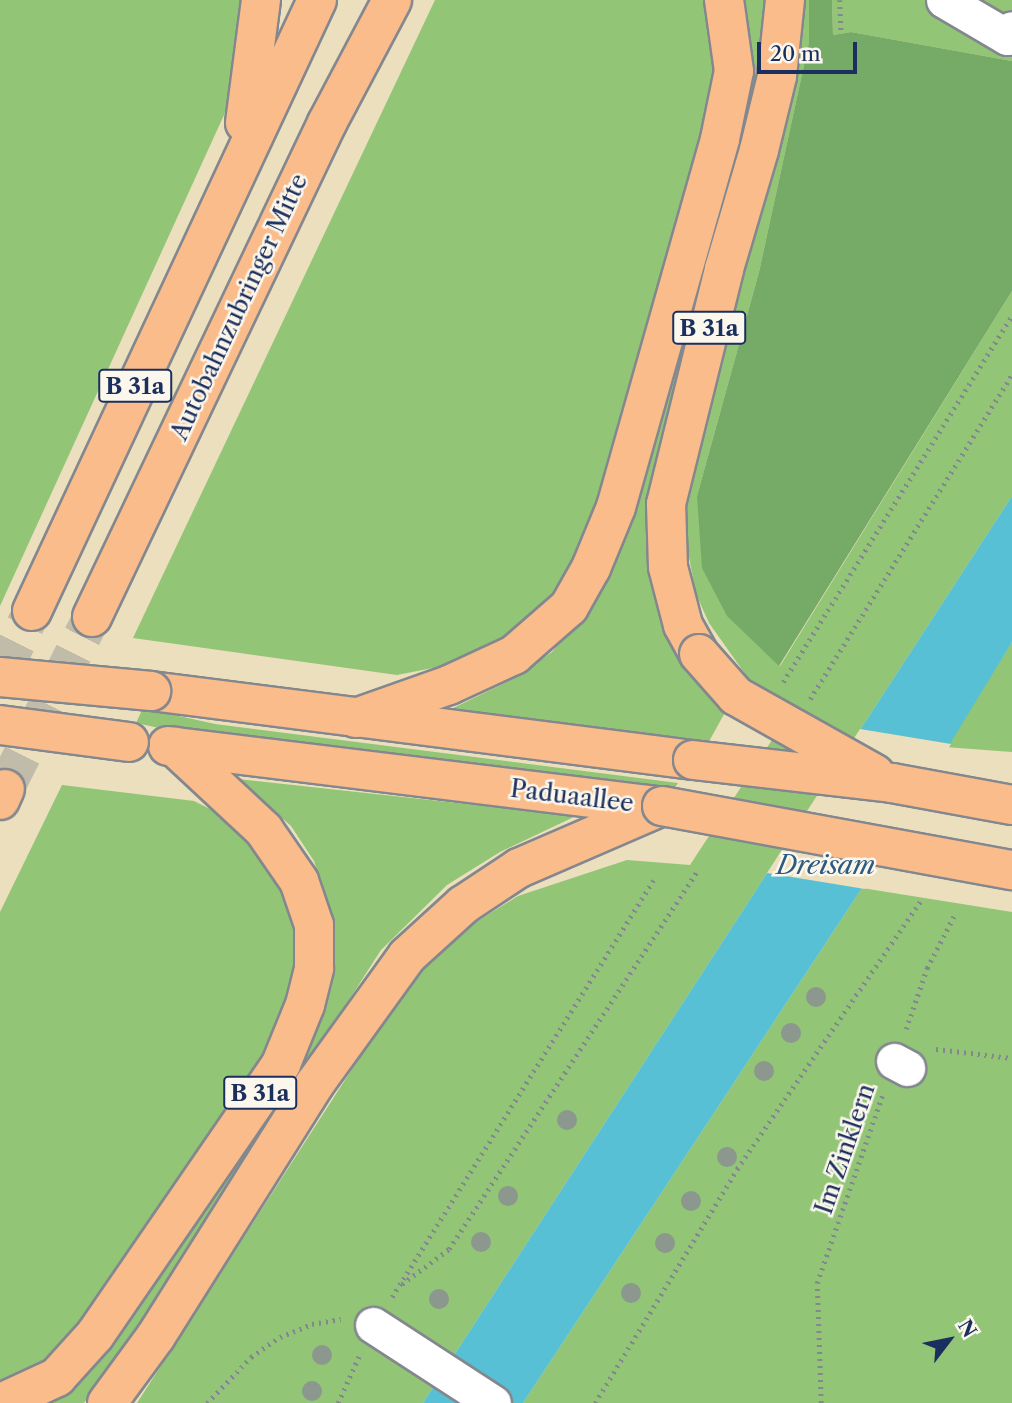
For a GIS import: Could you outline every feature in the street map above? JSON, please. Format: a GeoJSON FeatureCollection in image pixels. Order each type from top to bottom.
{"type":"FeatureCollection","features":[{"type":"Feature","properties":{"kind":"highway","name":"B 31a"},"geometry":{"type":"LineString","coordinates":[[239,161],[261,0]]}},
{"type":"Feature","properties":{"kind":"highway","name":"B 31a"},"geometry":{"type":"LineString","coordinates":[[32,611],[239,161],[317,0]]}},
{"type":"Feature","properties":{"kind":"highway","name":"Autobahnzubringer Mitte"},"geometry":{"type":"LineString","coordinates":[[92,617],[327,123],[393,0]]}},
{"type":"Feature","properties":{"kind":"highway"},"geometry":{"type":"LineString","coordinates":[[356,718],[449,685],[514,655],[569,607],[591,568],[616,507],[720,139],[734,71],[724,0]]}},
{"type":"Feature","properties":{"kind":"highway","name":"B 31a"},"geometry":{"type":"LineString","coordinates":[[785,0],[777,76],[720,282],[666,504],[668,567],[683,625],[699,654],[736,696],[892,783]]}},
{"type":"Feature","properties":{"kind":"highway","name":"Paduaallee"},"geometry":{"type":"LineString","coordinates":[[0,677],[151,691],[892,783],[1012,805]]}},
{"type":"Feature","properties":{"kind":"highway","name":"Paduaallee"},"geometry":{"type":"LineString","coordinates":[[0,725],[663,806],[1012,870]]}},
{"type":"Feature","properties":{"kind":"highway","name":"B 31a"},"geometry":{"type":"LineString","coordinates":[[1,1403],[57,1377],[95,1335],[281,1063],[305,1005],[314,968],[314,925],[299,881],[264,830],[175,747]]}},
{"type":"Feature","properties":{"kind":"highway"},"geometry":{"type":"LineString","coordinates":[[107,1403],[156,1335],[314,1084],[407,956],[463,905],[519,868],[663,806]]}},
{"type":"Feature","properties":{"kind":"lane"},"geometry":{"type":"LineString","coordinates":[[944,0],[1007,37],[1012,29]]}},
{"type":"Feature","properties":{"kind":"lane"},"geometry":{"type":"LineString","coordinates":[[383,1331],[492,1403]]}},
{"type":"Feature","properties":{"kind":"path"},"geometry":{"type":"LineString","coordinates":[[841,0],[841,33]]}},
{"type":"Feature","properties":{"kind":"path"},"geometry":{"type":"LineString","coordinates":[[782,683],[1012,315]]}},
{"type":"Feature","properties":{"kind":"path"},"geometry":{"type":"LineString","coordinates":[[810,700],[1012,375]]}},
{"type":"Feature","properties":{"kind":"path"},"geometry":{"type":"LineString","coordinates":[[398,1287],[449,1249],[699,869]]}},
{"type":"Feature","properties":{"kind":"path"},"geometry":{"type":"LineString","coordinates":[[338,1403],[383,1331],[398,1287],[654,880]]}},
{"type":"Feature","properties":{"kind":"path"},"geometry":{"type":"LineString","coordinates":[[595,1403],[737,1169],[922,899]]}},
{"type":"Feature","properties":{"kind":"path","name":"Im Zinklern"},"geometry":{"type":"LineString","coordinates":[[821,1403],[817,1283],[901,1058],[927,968],[954,916]]}},
{"type":"Feature","properties":{"kind":"path"},"geometry":{"type":"LineString","coordinates":[[901,1058],[1012,1058]]}},
{"type":"Feature","properties":{"kind":"path"},"geometry":{"type":"LineString","coordinates":[[207,1403],[251,1357],[280,1337],[312,1324],[341,1319],[383,1331]]}},
{"type":"Feature","properties":{"kind":"green space"},"geometry":{"type":"Polygon","coordinates":[[[0,0],[253,0],[229,104],[0,606],[0,0]]]}},
{"type":"Feature","properties":{"kind":"green space"},"geometry":{"type":"Polygon","coordinates":[[[435,0],[709,0],[722,79],[602,502],[571,577],[546,612],[479,659],[397,675],[133,638],[435,0]]]}},
{"type":"Feature","properties":{"kind":"green space"},"geometry":{"type":"Polygon","coordinates":[[[739,0],[771,0],[768,45],[657,487],[728,707],[707,745],[445,712],[513,679],[552,652],[589,607],[739,0]]]}},
{"type":"Feature","properties":{"kind":"green space"},"geometry":{"type":"Polygon","coordinates":[[[796,0],[809,0],[809,42],[759,272],[697,496],[728,616],[780,666],[1012,291],[1012,496],[423,1403],[137,1403],[385,1018],[423,969],[473,924],[518,896],[627,860],[690,865],[793,708],[748,678],[709,623],[696,594],[685,536],[685,498],[796,0]]]}},
{"type":"Feature","properties":{"kind":"green space"},"geometry":{"type":"Polygon","coordinates":[[[809,0],[832,0],[833,35],[851,32],[1012,61],[1012,291],[779,666],[727,616],[702,568],[697,496],[759,272],[809,42],[809,0]]]}},
{"type":"Feature","properties":{"kind":"green space"},"geometry":{"type":"Polygon","coordinates":[[[832,0],[1012,0],[1012,61],[851,32],[833,35],[832,0]]]}},
{"type":"Feature","properties":{"kind":"green space"},"geometry":{"type":"Polygon","coordinates":[[[1012,642],[1012,752],[945,747],[983,687],[1012,642]]]}},
{"type":"Feature","properties":{"kind":"green space"},"geometry":{"type":"Polygon","coordinates":[[[143,708],[215,724],[678,783],[669,796],[205,738],[136,723],[143,708]]]}},
{"type":"Feature","properties":{"kind":"green space"},"geometry":{"type":"Polygon","coordinates":[[[238,779],[576,816],[500,852],[447,885],[381,950],[119,1358],[84,1403],[43,1403],[92,1369],[116,1337],[332,940],[327,899],[314,861],[291,826],[238,779]]]}},
{"type":"Feature","properties":{"kind":"green space"},"geometry":{"type":"Polygon","coordinates":[[[62,785],[194,801],[224,816],[265,851],[298,925],[299,962],[271,1048],[66,1354],[0,1386],[0,912],[62,785]]]}},
{"type":"Feature","properties":{"kind":"green space"},"geometry":{"type":"Polygon","coordinates":[[[862,888],[1012,912],[1012,1403],[523,1403],[862,888]]]}},
{"type":"Feature","properties":{"kind":"water","name":"Dreisam"},"geometry":{"type":"Polygon","coordinates":[[[1012,496],[1012,642],[862,888],[523,1403],[423,1403],[1012,496]]]}},
{"type":"Feature","properties":{"kind":"pier"},"geometry":{"type":"Polygon","coordinates":[[[860,729],[951,744],[865,889],[767,873],[860,729]]]}},
{"type":"Feature","properties":{"kind":"tunnel"},"geometry":{"type":"LineString","coordinates":[[0,677],[32,611]]}},
{"type":"Feature","properties":{"kind":"tunnel"},"geometry":{"type":"LineString","coordinates":[[5,789],[92,617]]}}]}
